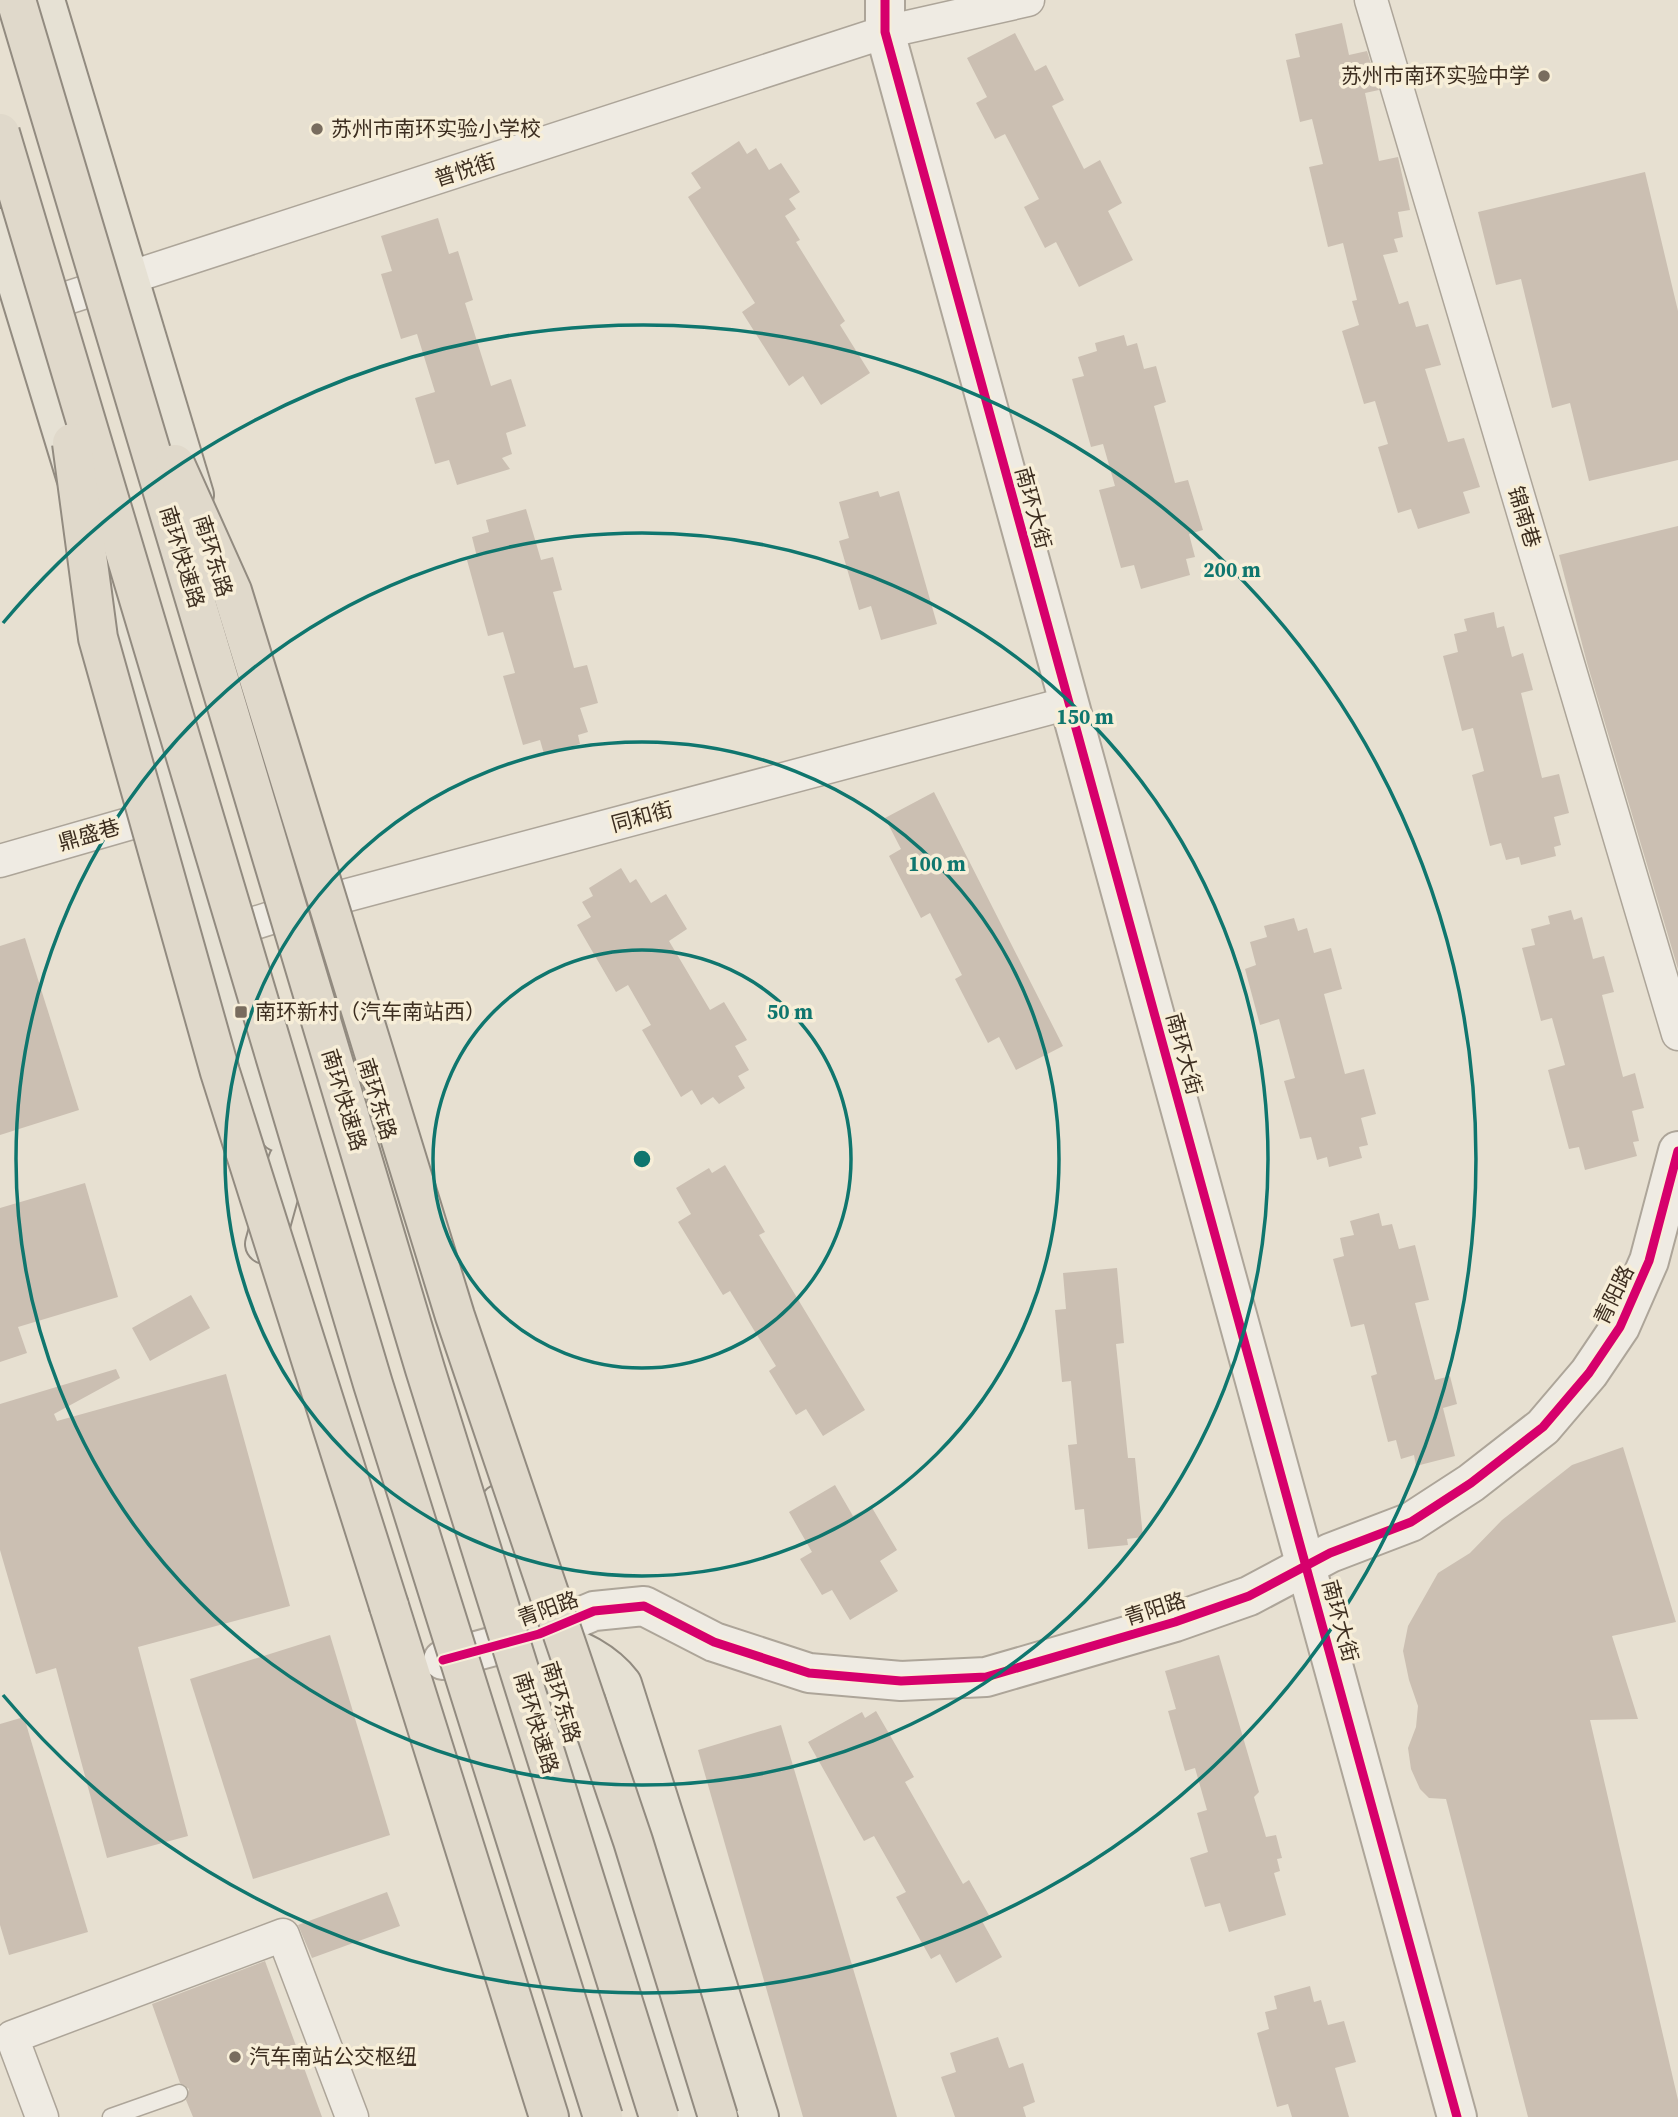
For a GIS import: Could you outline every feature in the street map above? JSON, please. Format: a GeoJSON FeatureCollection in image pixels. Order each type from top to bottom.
{"type":"FeatureCollection","features":[{"type":"Feature","properties":{"kind":"highway","name":"南环快速路"},"geometry":{"type":"LineString","coordinates":[[16,0],[425,1369],[659,2117]]}},
{"type":"Feature","properties":{"kind":"highway"},"geometry":{"type":"LineString","coordinates":[[0,133],[42,321],[97,638],[220,1072],[549,2117]]}},
{"type":"Feature","properties":{"kind":"highway"},"geometry":{"type":"LineString","coordinates":[[110,316],[232,592],[455,1316],[633,1841],[718,2117]]}},
{"type":"Feature","properties":{"kind":"highway"},"geometry":{"type":"LineString","coordinates":[[42,321],[603,2117]]}},
{"type":"Feature","properties":{"kind":"main road","name":"南环东路"},"geometry":{"type":"LineString","coordinates":[[45,0],[539,1634],[689,2117]]}},
{"type":"Feature","properties":{"kind":"main road"},"geometry":{"type":"LineString","coordinates":[[0,228],[42,321],[178,809],[584,2117]]}},
{"type":"Feature","properties":{"kind":"main road"},"geometry":{"type":"LineString","coordinates":[[288,1161],[264,1250],[280,1314],[473,1915],[514,2054],[543,2117]]}},
{"type":"Feature","properties":{"kind":"main road"},"geometry":{"type":"LineString","coordinates":[[539,1634],[598,1661],[612,1671],[621,1684],[759,2117]]}},
{"type":"Feature","properties":{"kind":"street","name":"普悦街"},"geometry":{"type":"LineString","coordinates":[[42,321],[129,280],[885,16],[1028,0]]}},
{"type":"Feature","properties":{"kind":"street","name":"锦南巷"},"geometry":{"type":"LineString","coordinates":[[1371,0],[1678,1034]]}},
{"type":"Feature","properties":{"kind":"street","name":"南环大街"},"geometry":{"type":"LineString","coordinates":[[885,16],[1069,703],[1457,2117]]}},
{"type":"Feature","properties":{"kind":"street","name":"同和街"},"geometry":{"type":"LineString","coordinates":[[217,935],[318,903],[1069,703]]}},
{"type":"Feature","properties":{"kind":"street","name":"鼎盛巷"},"geometry":{"type":"LineString","coordinates":[[0,861],[178,809]]}},
{"type":"Feature","properties":{"kind":"street","name":"青阳路"},"geometry":{"type":"LineString","coordinates":[[443,1660],[539,1634],[594,1611],[644,1606],[714,1642],[809,1673],[901,1681],[986,1677],[1175,1622],[1250,1595],[1330,1553],[1411,1522],[1471,1483],[1543,1427],[1589,1373],[1620,1327],[1649,1261],[1678,1151]]}},
{"type":"Feature","properties":{"kind":"street"},"geometry":{"type":"LineString","coordinates":[[42,2117],[12,2037],[283,1935],[315,2044],[352,2117]]}},
{"type":"Feature","properties":{"kind":"lane"},"geometry":{"type":"LineString","coordinates":[[111,2117],[179,2093]]}},
{"type":"Feature","properties":{"kind":"building"},"geometry":{"type":"Polygon","coordinates":[[[1342,23],[1349,55],[1367,51],[1379,90],[1365,93],[1379,161],[1398,157],[1410,210],[1398,212],[1403,237],[1394,239],[1398,252],[1383,255],[1399,304],[1408,301],[1416,327],[1428,324],[1441,365],[1425,369],[1448,442],[1464,438],[1480,487],[1463,492],[1470,513],[1418,529],[1411,509],[1398,513],[1378,447],[1388,444],[1375,401],[1364,404],[1342,331],[1359,325],[1352,301],[1357,300],[1343,243],[1328,247],[1309,167],[1323,164],[1312,119],[1300,122],[1286,60],[1300,57],[1295,34],[1342,23]]]}},
{"type":"Feature","properties":{"kind":"building"},"geometry":{"type":"Polygon","coordinates":[[[1015,33],[1035,71],[1046,65],[1064,100],[1052,106],[1084,169],[1100,160],[1122,203],[1108,211],[1133,260],[1079,287],[1056,242],[1045,248],[1024,207],[1039,199],[1005,134],[995,139],[976,103],[987,97],[967,58],[1015,33]]]}},
{"type":"Feature","properties":{"kind":"building"},"geometry":{"type":"Polygon","coordinates":[[[739,141],[747,154],[756,148],[769,170],[781,163],[800,192],[789,199],[796,209],[785,216],[800,240],[796,242],[845,321],[840,325],[870,373],[821,405],[803,376],[789,386],[742,312],[755,303],[688,197],[701,188],[691,173],[739,141]]]}},
{"type":"Feature","properties":{"kind":"building"},"geometry":{"type":"Polygon","coordinates":[[[1645,172],[1678,311],[1678,460],[1589,481],[1570,403],[1552,408],[1521,279],[1496,285],[1478,212],[1645,172]]]}},
{"type":"Feature","properties":{"kind":"building"},"geometry":{"type":"Polygon","coordinates":[[[438,218],[449,254],[458,251],[473,300],[465,303],[491,386],[511,379],[526,426],[506,433],[512,454],[502,458],[510,469],[457,485],[449,460],[435,464],[415,398],[435,392],[417,334],[401,339],[381,274],[392,271],[381,236],[438,218]]]}},
{"type":"Feature","properties":{"kind":"building"},"geometry":{"type":"Polygon","coordinates":[[[1124,335],[1127,346],[1137,343],[1144,369],[1156,366],[1166,402],[1154,406],[1175,483],[1188,480],[1203,530],[1189,534],[1195,557],[1186,559],[1190,575],[1141,589],[1134,565],[1121,568],[1099,490],[1115,486],[1103,444],[1091,447],[1072,379],[1084,376],[1078,357],[1097,351],[1095,343],[1124,335]]]}},
{"type":"Feature","properties":{"kind":"building"},"geometry":{"type":"Polygon","coordinates":[[[878,491],[880,497],[899,491],[937,624],[881,640],[871,606],[859,610],[839,541],[849,538],[839,502],[878,491]]]}},
{"type":"Feature","properties":{"kind":"building"},"geometry":{"type":"Polygon","coordinates":[[[526,509],[541,560],[553,557],[562,590],[553,592],[574,668],[587,665],[598,703],[580,708],[588,732],[578,735],[580,744],[544,754],[540,740],[523,745],[503,676],[515,673],[503,632],[488,636],[467,560],[477,557],[472,537],[489,532],[486,520],[526,509]]]}},
{"type":"Feature","properties":{"kind":"building"},"geometry":{"type":"Polygon","coordinates":[[[1678,526],[1678,969],[1587,663],[1559,555],[1678,526]]]}},
{"type":"Feature","properties":{"kind":"building"},"geometry":{"type":"Polygon","coordinates":[[[1494,612],[1497,628],[1504,626],[1512,657],[1523,653],[1533,690],[1521,693],[1542,778],[1559,774],[1569,813],[1554,817],[1561,845],[1554,847],[1556,856],[1521,865],[1519,857],[1506,860],[1501,843],[1490,846],[1472,775],[1484,771],[1473,728],[1462,731],[1443,656],[1458,652],[1454,634],[1467,631],[1464,619],[1494,612]]]}},
{"type":"Feature","properties":{"kind":"building"},"geometry":{"type":"Polygon","coordinates":[[[934,792],[1063,1046],[1016,1070],[999,1037],[988,1043],[955,979],[962,975],[930,913],[921,918],[889,856],[901,849],[885,818],[934,792]]]}},
{"type":"Feature","properties":{"kind":"building"},"geometry":{"type":"Polygon","coordinates":[[[621,868],[630,883],[636,879],[651,903],[666,894],[687,929],[669,941],[710,1010],[724,1002],[747,1040],[735,1046],[749,1070],[738,1076],[745,1088],[719,1104],[713,1097],[701,1105],[692,1090],[681,1097],[642,1030],[651,1025],[628,985],[616,992],[577,925],[591,917],[582,902],[593,896],[589,888],[621,868]]]}},
{"type":"Feature","properties":{"kind":"building"},"geometry":{"type":"Polygon","coordinates":[[[1571,910],[1574,920],[1582,917],[1593,959],[1604,956],[1614,992],[1602,995],[1623,1077],[1635,1073],[1644,1108],[1632,1111],[1639,1141],[1633,1142],[1637,1156],[1585,1170],[1579,1147],[1569,1149],[1548,1070],[1565,1065],[1552,1018],[1541,1021],[1522,948],[1535,945],[1531,929],[1550,924],[1548,916],[1571,910]]]}},
{"type":"Feature","properties":{"kind":"building"},"geometry":{"type":"Polygon","coordinates":[[[1294,918],[1298,931],[1307,928],[1314,953],[1331,948],[1342,989],[1324,994],[1345,1074],[1364,1069],[1376,1114],[1361,1118],[1368,1145],[1359,1147],[1362,1158],[1329,1167],[1327,1157],[1317,1160],[1311,1137],[1300,1139],[1284,1081],[1295,1078],[1279,1019],[1260,1025],[1245,969],[1256,965],[1250,942],[1267,937],[1264,926],[1294,918]]]}},
{"type":"Feature","properties":{"kind":"building"},"geometry":{"type":"Polygon","coordinates":[[[25,938],[79,1110],[0,1135],[0,946],[25,938]]]}},
{"type":"Feature","properties":{"kind":"building"},"geometry":{"type":"Polygon","coordinates":[[[725,1165],[765,1232],[759,1235],[865,1410],[823,1436],[806,1409],[796,1415],[769,1371],[776,1366],[730,1291],[723,1295],[678,1222],[691,1214],[676,1188],[709,1168],[712,1173],[725,1165]]]}},
{"type":"Feature","properties":{"kind":"building"},"geometry":{"type":"Polygon","coordinates":[[[85,1183],[118,1297],[18,1327],[27,1353],[0,1362],[0,1208],[85,1183]]]}},
{"type":"Feature","properties":{"kind":"building"},"geometry":{"type":"Polygon","coordinates":[[[1379,1213],[1382,1226],[1392,1224],[1399,1249],[1415,1245],[1429,1300],[1415,1303],[1435,1380],[1450,1376],[1457,1404],[1443,1408],[1455,1456],[1416,1466],[1414,1455],[1401,1459],[1396,1440],[1388,1442],[1371,1376],[1377,1374],[1364,1324],[1351,1327],[1333,1259],[1344,1256],[1340,1238],[1354,1235],[1350,1221],[1379,1213]]]}},
{"type":"Feature","properties":{"kind":"building"},"geometry":{"type":"Polygon","coordinates":[[[1117,1268],[1124,1343],[1116,1344],[1128,1458],[1135,1458],[1143,1537],[1127,1539],[1128,1545],[1088,1549],[1084,1509],[1075,1510],[1068,1445],[1077,1444],[1071,1381],[1062,1382],[1055,1310],[1066,1309],[1063,1273],[1117,1268]]]}},
{"type":"Feature","properties":{"kind":"building"},"geometry":{"type":"Polygon","coordinates":[[[191,1295],[210,1328],[150,1361],[132,1328],[191,1295]]]}},
{"type":"Feature","properties":{"kind":"building"},"geometry":{"type":"Polygon","coordinates":[[[116,1369],[120,1378],[54,1414],[57,1421],[226,1374],[290,1606],[138,1647],[188,1836],[107,1858],[56,1668],[36,1674],[0,1550],[0,1404],[116,1369]]]}},
{"type":"Feature","properties":{"kind":"building"},"geometry":{"type":"Polygon","coordinates":[[[1623,1447],[1676,1622],[1612,1636],[1638,1719],[1590,1720],[1678,2100],[1678,2117],[1528,2117],[1446,1799],[1429,1798],[1420,1789],[1411,1769],[1408,1748],[1416,1727],[1418,1706],[1403,1651],[1408,1626],[1438,1573],[1470,1553],[1502,1520],[1572,1465],[1623,1447]]]}},
{"type":"Feature","properties":{"kind":"building"},"geometry":{"type":"Polygon","coordinates":[[[835,1485],[853,1516],[871,1506],[897,1550],[880,1561],[898,1591],[850,1620],[832,1590],[822,1595],[800,1559],[812,1552],[789,1512],[835,1485]]]}},
{"type":"Feature","properties":{"kind":"building"},"geometry":{"type":"Polygon","coordinates":[[[330,1635],[390,1835],[253,1879],[190,1679],[330,1635]]]}},
{"type":"Feature","properties":{"kind":"building"},"geometry":{"type":"Polygon","coordinates":[[[1219,1655],[1259,1792],[1254,1797],[1266,1837],[1276,1835],[1282,1858],[1277,1859],[1280,1871],[1274,1873],[1286,1915],[1229,1932],[1220,1903],[1205,1907],[1190,1858],[1208,1852],[1197,1813],[1207,1810],[1195,1768],[1185,1771],[1168,1711],[1176,1709],[1165,1671],[1219,1655]]]}},
{"type":"Feature","properties":{"kind":"building"},"geometry":{"type":"Polygon","coordinates":[[[876,1711],[914,1777],[905,1782],[963,1884],[969,1880],[990,1917],[982,1921],[1002,1957],[956,1983],[940,1954],[931,1959],[896,1897],[906,1892],[874,1836],[864,1841],[808,1742],[862,1712],[865,1718],[876,1711]]]}},
{"type":"Feature","properties":{"kind":"building"},"geometry":{"type":"Polygon","coordinates":[[[24,1717],[88,1932],[9,1955],[0,1925],[0,1724],[24,1717]]]}},
{"type":"Feature","properties":{"kind":"building"},"geometry":{"type":"Polygon","coordinates":[[[781,1725],[897,2117],[803,2117],[698,1750],[781,1725]]]}},
{"type":"Feature","properties":{"kind":"building"},"geometry":{"type":"Polygon","coordinates":[[[387,1892],[400,1926],[312,1958],[298,1925],[387,1892]]]}},
{"type":"Feature","properties":{"kind":"building","name":"汽车南站公交枢纽"},"geometry":{"type":"Polygon","coordinates":[[[265,1961],[322,2117],[193,2117],[186,2100],[189,2089],[180,2083],[152,2004],[265,1961]]]}},
{"type":"Feature","properties":{"kind":"building"},"geometry":{"type":"Polygon","coordinates":[[[1310,1986],[1314,2002],[1321,2000],[1328,2025],[1344,2021],[1356,2062],[1335,2068],[1349,2117],[1292,2117],[1288,2104],[1277,2107],[1257,2033],[1269,2029],[1265,2012],[1277,2009],[1274,1996],[1310,1986]]]}},
{"type":"Feature","properties":{"kind":"building"},"geometry":{"type":"Polygon","coordinates":[[[998,2037],[1009,2068],[1023,2063],[1035,2102],[1023,2107],[1026,2117],[955,2117],[941,2077],[956,2072],[950,2053],[998,2037]]]}},
{"type":"Feature","properties":{"kind":"cycle path"},"geometry":{"type":"LineString","coordinates":[[885,0],[885,32],[1457,2117]]}},
{"type":"Feature","properties":{"kind":"cycle path"},"geometry":{"type":"LineString","coordinates":[[443,1660],[539,1634],[594,1611],[644,1606],[714,1642],[809,1673],[901,1681],[986,1677],[1175,1622],[1249,1596],[1330,1553],[1411,1522],[1471,1483],[1543,1427],[1589,1373],[1620,1327],[1649,1261],[1678,1151]]}},
{"type":"Feature","properties":{"kind":"place","name":"苏州市南环实验中学"},"geometry":{"type":"Point","coordinates":[1544,76]}},
{"type":"Feature","properties":{"kind":"place","name":"苏州市南环实验小学校"},"geometry":{"type":"Point","coordinates":[317,129]}},
{"type":"Feature","properties":{"kind":"place","name":"南环新村（汽车南站西）"},"geometry":{"type":"Point","coordinates":[241,1012]}},
{"type":"Feature","properties":{"kind":"place","name":"汽车南站公交枢纽"},"geometry":{"type":"Point","coordinates":[235,2057]}}]}
